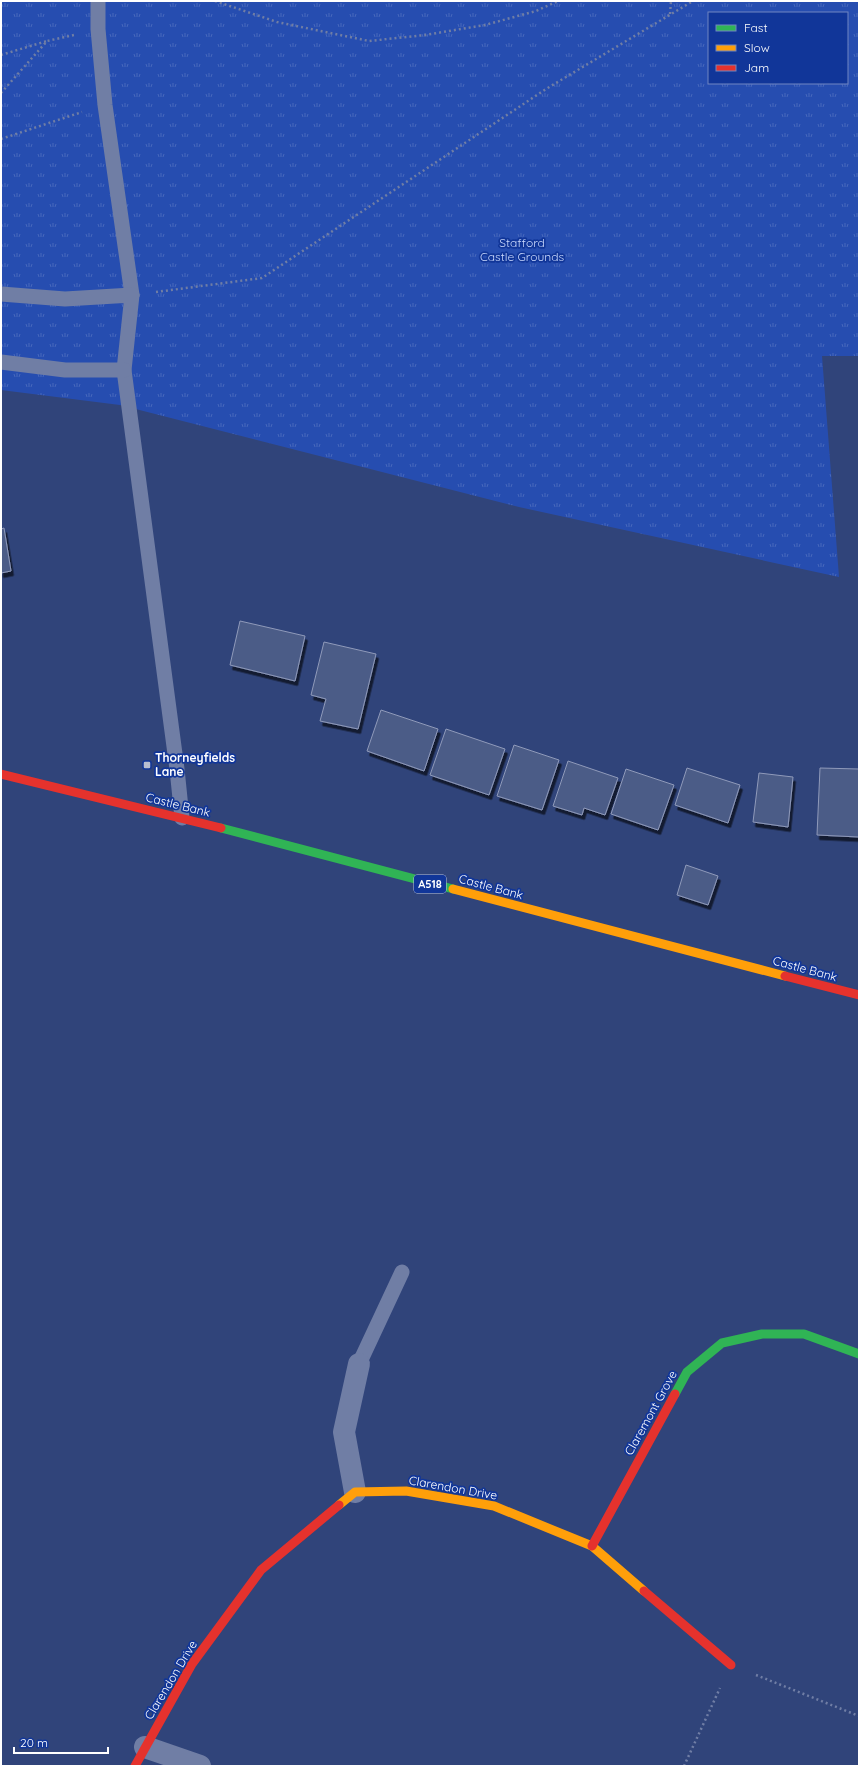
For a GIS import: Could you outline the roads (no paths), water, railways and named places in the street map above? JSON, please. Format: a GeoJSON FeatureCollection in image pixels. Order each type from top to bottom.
{"type":"FeatureCollection","features":[{"type":"Feature","properties":{"kind":"main road","name":"Castle Bank"},"geometry":{"type":"LineString","coordinates":[[1,774],[182,818],[859,995]]}},
{"type":"Feature","properties":{"kind":"main road","name":"Claremont Grove"},"geometry":{"type":"LineString","coordinates":[[592,1546],[686,1372],[722,1343],[762,1334],[804,1334],[859,1354]]}},
{"type":"Feature","properties":{"kind":"main road","name":"Clarendon Drive"},"geometry":{"type":"LineString","coordinates":[[140,1757],[192,1664],[261,1570],[355,1492],[406,1491],[494,1506],[592,1546],[731,1665]]}},
{"type":"Feature","properties":{"kind":"street"},"geometry":{"type":"LineString","coordinates":[[355,1492],[344,1432],[358,1364]]}},
{"type":"Feature","properties":{"kind":"street"},"geometry":{"type":"LineString","coordinates":[[140,1757],[200,1766]]}},
{"type":"Feature","properties":{"kind":"lane"},"geometry":{"type":"LineString","coordinates":[[98,1],[98,29],[105,104],[132,295],[124,370],[177,769],[182,818]]}},
{"type":"Feature","properties":{"kind":"lane"},"geometry":{"type":"LineString","coordinates":[[1,294],[65,299],[132,295]]}},
{"type":"Feature","properties":{"kind":"lane"},"geometry":{"type":"LineString","coordinates":[[1,362],[66,370],[124,370]]}},
{"type":"Feature","properties":{"kind":"lane"},"geometry":{"type":"LineString","coordinates":[[358,1364],[402,1272]]}},
{"type":"Feature","properties":{"kind":"place","name":"Thorneyfields Lane"},"geometry":{"type":"Point","coordinates":[147,765]}},
{"type":"Feature","properties":{"kind":"park label","name":"Stafford Castle Grounds"},"geometry":{"type":"Point","coordinates":[522,250]}}]}
